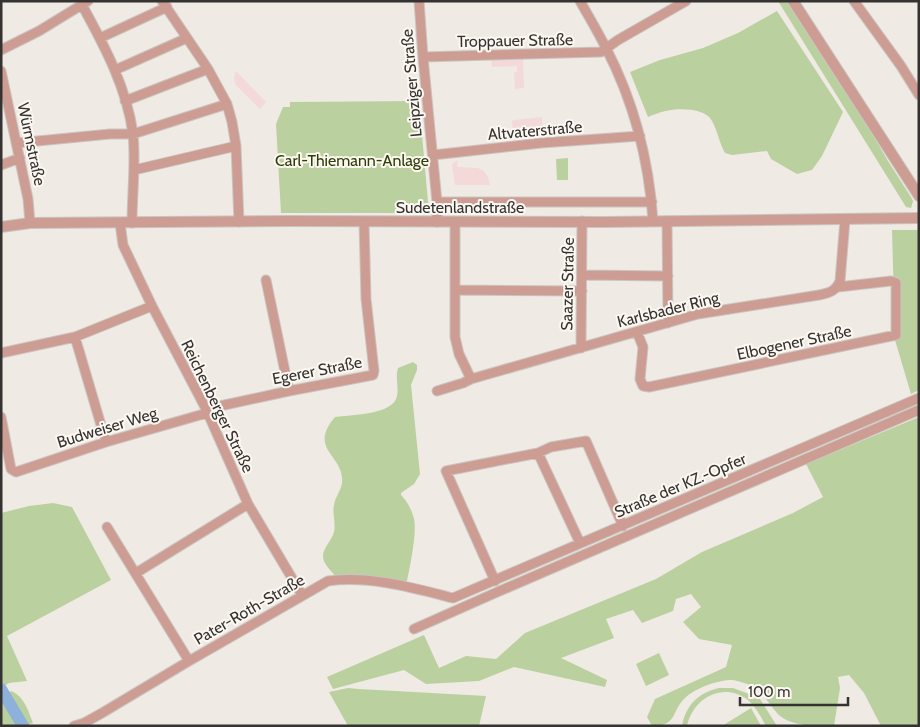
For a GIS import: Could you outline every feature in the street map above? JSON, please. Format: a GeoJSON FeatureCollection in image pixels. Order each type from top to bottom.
{"type":"FeatureCollection","features":[{"type":"Feature","properties":{"kind":"street","name":"Leipziger Straße"},"geometry":{"type":"LineString","coordinates":[[419,1],[437,202],[437,222]]}},
{"type":"Feature","properties":{"kind":"street"},"geometry":{"type":"LineString","coordinates":[[580,1],[607,49],[640,136],[646,160],[653,221]]}},
{"type":"Feature","properties":{"kind":"street"},"geometry":{"type":"LineString","coordinates":[[607,49],[618,40],[686,1]]}},
{"type":"Feature","properties":{"kind":"street"},"geometry":{"type":"LineString","coordinates":[[792,1],[919,196]]}},
{"type":"Feature","properties":{"kind":"street"},"geometry":{"type":"LineString","coordinates":[[854,1],[901,66],[919,95]]}},
{"type":"Feature","properties":{"kind":"street"},"geometry":{"type":"LineString","coordinates":[[1,50],[39,31],[85,3],[115,70],[126,101],[133,134],[132,223]]}},
{"type":"Feature","properties":{"kind":"street"},"geometry":{"type":"LineString","coordinates":[[100,38],[165,4],[208,69],[227,104],[236,146],[239,222]]}},
{"type":"Feature","properties":{"kind":"street"},"geometry":{"type":"LineString","coordinates":[[115,70],[187,38]]}},
{"type":"Feature","properties":{"kind":"street","name":"Troppauer Straße"},"geometry":{"type":"LineString","coordinates":[[423,57],[593,53],[607,49]]}},
{"type":"Feature","properties":{"kind":"street"},"geometry":{"type":"LineString","coordinates":[[126,101],[208,69]]}},
{"type":"Feature","properties":{"kind":"street","name":"Würmstraße"},"geometry":{"type":"LineString","coordinates":[[1,71],[28,199],[30,223]]}},
{"type":"Feature","properties":{"kind":"street"},"geometry":{"type":"LineString","coordinates":[[17,143],[110,134],[133,134],[227,104]]}},
{"type":"Feature","properties":{"kind":"street","name":"Altvaterstraße"},"geometry":{"type":"LineString","coordinates":[[433,155],[541,143],[640,136]]}},
{"type":"Feature","properties":{"kind":"street"},"geometry":{"type":"LineString","coordinates":[[134,170],[236,146]]}},
{"type":"Feature","properties":{"kind":"street"},"geometry":{"type":"LineString","coordinates":[[1,165],[20,158]]}},
{"type":"Feature","properties":{"kind":"street","name":"Sudetenlandstraße"},"geometry":{"type":"LineString","coordinates":[[437,202],[652,202]]}},
{"type":"Feature","properties":{"kind":"street","name":"Sudetenlandstraße"},"geometry":{"type":"LineString","coordinates":[[1,227],[30,223],[668,221],[919,218]]}},
{"type":"Feature","properties":{"kind":"street"},"geometry":{"type":"LineString","coordinates":[[838,287],[843,256],[845,220]]}},
{"type":"Feature","properties":{"kind":"street","name":"Saazer Straße"},"geometry":{"type":"LineString","coordinates":[[581,348],[582,221]]}},
{"type":"Feature","properties":{"kind":"street"},"geometry":{"type":"LineString","coordinates":[[668,221],[668,323]]}},
{"type":"Feature","properties":{"kind":"street","name":"Egerer Straße"},"geometry":{"type":"LineString","coordinates":[[207,411],[289,390],[373,375],[366,299],[364,222]]}},
{"type":"Feature","properties":{"kind":"street"},"geometry":{"type":"LineString","coordinates":[[455,222],[456,346],[471,379]]}},
{"type":"Feature","properties":{"kind":"street","name":"Reichenberger Straße"},"geometry":{"type":"LineString","coordinates":[[120,223],[122,245],[207,411],[248,504],[302,595]]}},
{"type":"Feature","properties":{"kind":"street"},"geometry":{"type":"LineString","coordinates":[[582,275],[668,276]]}},
{"type":"Feature","properties":{"kind":"street"},"geometry":{"type":"LineString","coordinates":[[266,280],[289,390]]}},
{"type":"Feature","properties":{"kind":"street","name":"Elbogener Straße"},"geometry":{"type":"LineString","coordinates":[[638,332],[643,347],[640,379],[644,386],[649,387],[896,335],[896,283],[892,280],[838,287]]}},
{"type":"Feature","properties":{"kind":"street","name":"Karlsbader Ring"},"geometry":{"type":"LineString","coordinates":[[436,390],[698,314],[825,294],[838,287]]}},
{"type":"Feature","properties":{"kind":"street"},"geometry":{"type":"LineString","coordinates":[[455,290],[582,290]]}},
{"type":"Feature","properties":{"kind":"street"},"geometry":{"type":"LineString","coordinates":[[1,353],[75,337],[152,306]]}},
{"type":"Feature","properties":{"kind":"street"},"geometry":{"type":"LineString","coordinates":[[75,337],[106,442]]}},
{"type":"Feature","properties":{"kind":"street","name":"Straße der KZ.-Opfer"},"geometry":{"type":"LineString","coordinates":[[453,598],[919,398]]}},
{"type":"Feature","properties":{"kind":"street"},"geometry":{"type":"LineString","coordinates":[[414,629],[919,410]]}},
{"type":"Feature","properties":{"kind":"street","name":"Budweiser Weg"},"geometry":{"type":"LineString","coordinates":[[1,417],[11,469],[16,472],[207,411]]}},
{"type":"Feature","properties":{"kind":"street"},"geometry":{"type":"LineString","coordinates":[[495,581],[446,471],[538,454],[551,447],[586,441],[623,526]]}},
{"type":"Feature","properties":{"kind":"street"},"geometry":{"type":"LineString","coordinates":[[538,454],[580,543]]}},
{"type":"Feature","properties":{"kind":"street"},"geometry":{"type":"LineString","coordinates":[[136,573],[248,504]]}},
{"type":"Feature","properties":{"kind":"street"},"geometry":{"type":"LineString","coordinates":[[107,526],[189,661]]}},
{"type":"Feature","properties":{"kind":"street","name":"Pater-Roth-Straße"},"geometry":{"type":"LineString","coordinates":[[74,726],[102,713],[328,581],[345,578],[414,588],[453,598]]}},
{"type":"Feature","properties":{"kind":"shaded area"},"geometry":{"type":"Polygon","coordinates":[[[523,59],[524,88],[515,89],[514,72],[517,72],[517,66],[492,67],[491,60],[523,59]]]}},
{"type":"Feature","properties":{"kind":"shaded area"},"geometry":{"type":"Polygon","coordinates":[[[236,71],[266,102],[260,109],[235,84],[234,77],[236,71]]]}},
{"type":"Feature","properties":{"kind":"shaded area"},"geometry":{"type":"Polygon","coordinates":[[[542,117],[543,133],[537,133],[536,128],[513,130],[512,121],[514,120],[542,117]]]}},
{"type":"Feature","properties":{"kind":"shaded area"},"geometry":{"type":"Polygon","coordinates":[[[457,160],[458,167],[478,168],[484,171],[490,185],[455,185],[452,164],[457,160]]]}},
{"type":"Feature","properties":{"kind":"green space"},"geometry":{"type":"Polygon","coordinates":[[[778,1],[787,1],[866,123],[911,197],[913,201],[911,208],[906,207],[778,1]]]}},
{"type":"Feature","properties":{"kind":"green space"},"geometry":{"type":"Polygon","coordinates":[[[777,11],[843,112],[822,156],[812,170],[797,174],[771,159],[767,151],[732,155],[725,153],[712,121],[709,117],[698,111],[671,110],[648,117],[630,72],[660,60],[703,48],[738,33],[777,11]]]}},
{"type":"Feature","properties":{"kind":"green space","name":"Carl-Thiemann-Anlage"},"geometry":{"type":"Polygon","coordinates":[[[419,101],[429,213],[281,213],[276,124],[283,107],[290,107],[290,102],[419,101]]]}},
{"type":"Feature","properties":{"kind":"green space"},"geometry":{"type":"Polygon","coordinates":[[[568,158],[568,180],[557,180],[556,159],[568,158]]]}},
{"type":"Feature","properties":{"kind":"green space"},"geometry":{"type":"Polygon","coordinates":[[[892,230],[919,230],[919,390],[911,394],[895,340],[892,230]]]}},
{"type":"Feature","properties":{"kind":"green space"},"geometry":{"type":"Polygon","coordinates":[[[413,362],[417,365],[411,385],[420,474],[414,484],[401,493],[411,509],[415,525],[413,550],[407,581],[335,576],[323,559],[323,556],[324,550],[334,532],[333,511],[342,483],[341,473],[326,445],[327,428],[335,417],[370,413],[388,407],[397,396],[398,368],[413,362]]]}},
{"type":"Feature","properties":{"kind":"green space"},"geometry":{"type":"Polygon","coordinates":[[[919,417],[919,726],[881,726],[864,693],[849,675],[838,677],[840,688],[834,726],[804,725],[789,721],[777,713],[758,687],[726,680],[689,694],[670,721],[652,726],[647,717],[655,699],[726,667],[732,645],[699,639],[683,622],[701,607],[691,594],[676,599],[673,611],[642,623],[633,610],[606,619],[614,638],[561,658],[607,680],[605,687],[514,667],[479,681],[426,684],[404,670],[333,689],[327,677],[424,635],[439,668],[466,656],[496,659],[525,633],[656,579],[702,552],[793,513],[823,497],[806,464],[919,417]]]}},
{"type":"Feature","properties":{"kind":"green space"},"geometry":{"type":"Polygon","coordinates":[[[53,503],[72,507],[111,580],[7,636],[27,681],[9,683],[1,688],[1,513],[29,506],[53,503]]]}},
{"type":"Feature","properties":{"kind":"green space"},"geometry":{"type":"Polygon","coordinates":[[[659,653],[669,675],[646,686],[636,664],[659,653]]]}},
{"type":"Feature","properties":{"kind":"green space"},"geometry":{"type":"Polygon","coordinates":[[[348,688],[486,696],[479,726],[348,726],[329,692],[348,688]]]}},
{"type":"Feature","properties":{"kind":"green space"},"geometry":{"type":"Polygon","coordinates":[[[719,688],[733,688],[749,694],[755,691],[777,726],[766,726],[748,700],[729,692],[719,692],[702,700],[690,716],[687,726],[682,726],[687,712],[694,701],[705,693],[719,688]]]}},
{"type":"Feature","properties":{"kind":"green space"},"geometry":{"type":"Polygon","coordinates":[[[11,691],[22,700],[33,723],[24,726],[1,726],[1,698],[11,691]]]}},
{"type":"Feature","properties":{"kind":"green space"},"geometry":{"type":"Polygon","coordinates":[[[751,708],[761,726],[722,726],[751,708]]]}},
{"type":"Feature","properties":{"kind":"waterway"},"geometry":{"type":"LineString","coordinates":[[1,689],[23,726]]}}]}
